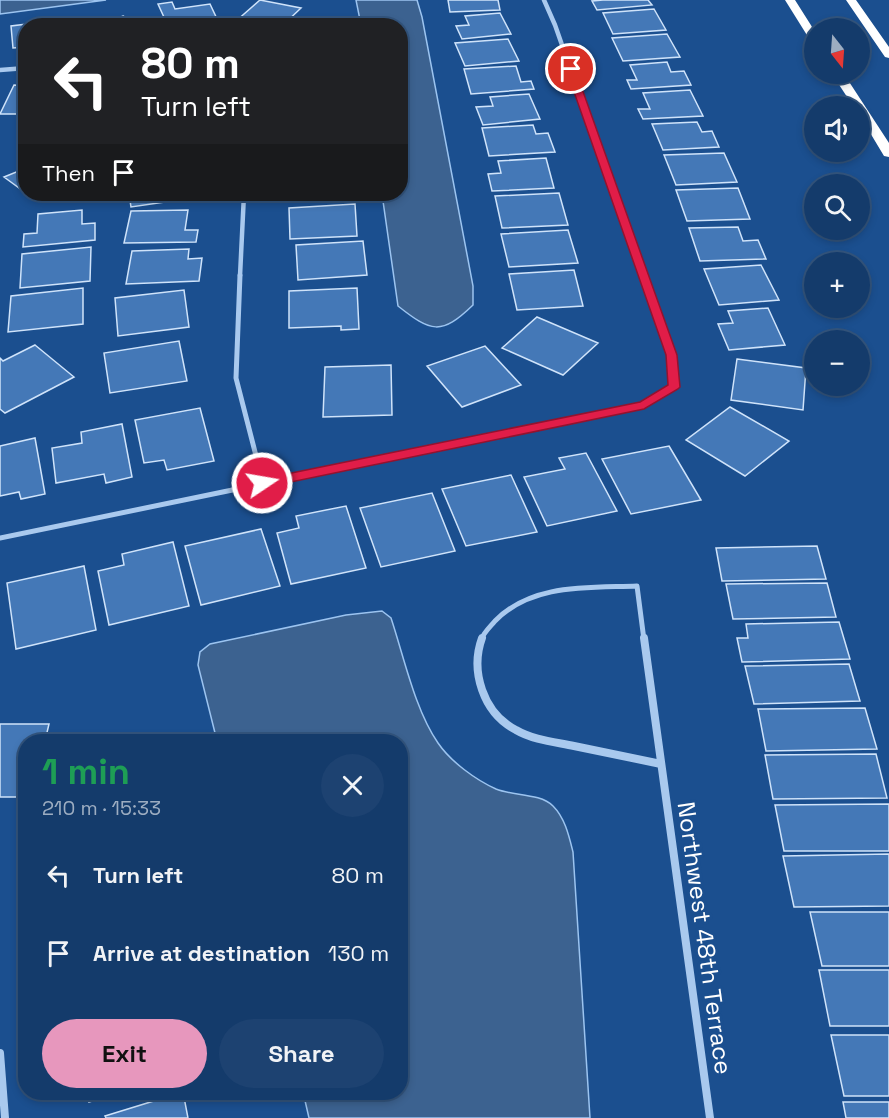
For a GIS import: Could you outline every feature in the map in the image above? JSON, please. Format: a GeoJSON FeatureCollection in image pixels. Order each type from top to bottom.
{"type":"FeatureCollection","features":[{"type":"Feature","properties":{"kind":"highway"},"geometry":{"type":"LineString","coordinates":[[790,0],[804,22]]}},
{"type":"Feature","properties":{"kind":"highway"},"geometry":{"type":"LineString","coordinates":[[851,0],[889,55]]}},
{"type":"Feature","properties":{"kind":"highway"},"geometry":{"type":"LineString","coordinates":[[870,124],[889,153]]}},
{"type":"Feature","properties":{"kind":"street"},"geometry":{"type":"LineString","coordinates":[[0,538],[644,405],[674,387],[671,355],[555,25],[544,0]]}},
{"type":"Feature","properties":{"kind":"street"},"geometry":{"type":"LineString","coordinates":[[0,70],[18,69]]}},
{"type":"Feature","properties":{"kind":"street"},"geometry":{"type":"LineString","coordinates":[[244,201],[236,378],[262,483]]}},
{"type":"Feature","properties":{"kind":"street","name":"Northwest 48th Terrace"},"geometry":{"type":"LineString","coordinates":[[661,764],[540,739],[515,730],[497,715],[484,697],[476,654],[483,634],[502,614],[525,600],[554,590],[636,586],[661,764],[710,1118]]}},
{"type":"Feature","properties":{"kind":"street"},"geometry":{"type":"LineString","coordinates":[[0,1053],[5,1118]]}},
{"type":"Feature","properties":{"kind":"water"},"geometry":{"type":"Polygon","coordinates":[[[0,0],[106,0],[0,14],[0,0]]]}},
{"type":"Feature","properties":{"kind":"water"},"geometry":{"type":"Polygon","coordinates":[[[356,0],[417,0],[422,17],[473,286],[473,305],[444,326],[428,325],[398,306],[383,201],[408,201],[408,18],[360,18],[356,0]]]}},
{"type":"Feature","properties":{"kind":"water"},"geometry":{"type":"Polygon","coordinates":[[[382,611],[391,618],[416,699],[430,730],[450,757],[472,776],[488,785],[503,791],[541,799],[553,806],[561,816],[573,852],[590,1118],[309,1118],[305,1100],[408,1100],[408,734],[215,734],[198,665],[200,652],[210,644],[346,615],[382,611]]]}},
{"type":"Feature","properties":{"kind":"building"},"geometry":{"type":"Polygon","coordinates":[[[260,0],[301,8],[290,18],[239,18],[260,0]]]}},
{"type":"Feature","properties":{"kind":"building"},"geometry":{"type":"Polygon","coordinates":[[[448,0],[498,0],[500,10],[450,12],[448,0]]]}},
{"type":"Feature","properties":{"kind":"building"},"geometry":{"type":"Polygon","coordinates":[[[648,0],[652,5],[597,10],[592,1],[648,0]]]}},
{"type":"Feature","properties":{"kind":"building"},"geometry":{"type":"Polygon","coordinates":[[[172,2],[175,9],[210,4],[217,18],[164,18],[158,4],[172,2]]]}},
{"type":"Feature","properties":{"kind":"building"},"geometry":{"type":"Polygon","coordinates":[[[654,9],[666,30],[613,34],[603,13],[654,9]]]}},
{"type":"Feature","properties":{"kind":"building"},"geometry":{"type":"Polygon","coordinates":[[[500,13],[511,34],[462,39],[456,26],[469,25],[465,16],[500,13]]]}},
{"type":"Feature","properties":{"kind":"building"},"geometry":{"type":"Polygon","coordinates":[[[18,25],[18,48],[13,48],[11,26],[18,25]]]}},
{"type":"Feature","properties":{"kind":"building"},"geometry":{"type":"Polygon","coordinates":[[[667,34],[680,57],[623,61],[612,38],[667,34]]]}},
{"type":"Feature","properties":{"kind":"building"},"geometry":{"type":"Polygon","coordinates":[[[508,39],[519,61],[465,66],[455,43],[508,39]]]}},
{"type":"Feature","properties":{"kind":"building"},"geometry":{"type":"Polygon","coordinates":[[[667,62],[671,72],[684,71],[691,85],[631,89],[627,80],[637,80],[630,65],[667,62]]]}},
{"type":"Feature","properties":{"kind":"building"},"geometry":{"type":"Polygon","coordinates":[[[516,66],[521,82],[531,81],[534,89],[471,94],[464,69],[516,66]]]}},
{"type":"Feature","properties":{"kind":"building"},"geometry":{"type":"Polygon","coordinates":[[[14,85],[18,85],[18,114],[0,114],[14,85]]]}},
{"type":"Feature","properties":{"kind":"building"},"geometry":{"type":"Polygon","coordinates":[[[690,90],[703,116],[643,119],[638,109],[650,109],[643,93],[690,90]]]}},
{"type":"Feature","properties":{"kind":"building"},"geometry":{"type":"Polygon","coordinates":[[[529,94],[540,119],[483,125],[476,107],[493,106],[490,97],[529,94]]]}},
{"type":"Feature","properties":{"kind":"building"},"geometry":{"type":"Polygon","coordinates":[[[697,122],[702,132],[712,131],[719,147],[663,150],[652,124],[697,122]]]}},
{"type":"Feature","properties":{"kind":"building"},"geometry":{"type":"Polygon","coordinates":[[[533,125],[536,134],[548,133],[555,152],[489,156],[482,128],[533,125]]]}},
{"type":"Feature","properties":{"kind":"building"},"geometry":{"type":"Polygon","coordinates":[[[724,153],[737,182],[676,185],[664,155],[724,153]]]}},
{"type":"Feature","properties":{"kind":"building"},"geometry":{"type":"Polygon","coordinates":[[[546,158],[554,188],[492,191],[488,174],[501,173],[498,161],[546,158]]]}},
{"type":"Feature","properties":{"kind":"building"},"geometry":{"type":"Polygon","coordinates":[[[18,171],[18,187],[4,177],[18,171]]]}},
{"type":"Feature","properties":{"kind":"building"},"geometry":{"type":"Polygon","coordinates":[[[738,188],[750,219],[687,221],[676,190],[738,188]]]}},
{"type":"Feature","properties":{"kind":"building"},"geometry":{"type":"Polygon","coordinates":[[[559,193],[568,225],[502,228],[495,196],[559,193]]]}},
{"type":"Feature","properties":{"kind":"building"},"geometry":{"type":"Polygon","coordinates":[[[130,201],[172,201],[131,207],[130,201]]]}},
{"type":"Feature","properties":{"kind":"building"},"geometry":{"type":"Polygon","coordinates":[[[355,204],[357,236],[290,239],[289,208],[355,204]]]}},
{"type":"Feature","properties":{"kind":"building"},"geometry":{"type":"Polygon","coordinates":[[[82,210],[82,224],[95,223],[95,240],[23,247],[24,234],[37,233],[38,214],[82,210]]]}},
{"type":"Feature","properties":{"kind":"building"},"geometry":{"type":"Polygon","coordinates":[[[188,210],[185,230],[198,230],[196,242],[124,243],[131,211],[188,210]]]}},
{"type":"Feature","properties":{"kind":"building"},"geometry":{"type":"Polygon","coordinates":[[[738,227],[743,241],[758,240],[766,259],[700,261],[689,228],[738,227]]]}},
{"type":"Feature","properties":{"kind":"building"},"geometry":{"type":"Polygon","coordinates":[[[568,230],[578,263],[509,267],[501,234],[568,230]]]}},
{"type":"Feature","properties":{"kind":"building"},"geometry":{"type":"Polygon","coordinates":[[[363,241],[367,275],[298,280],[296,245],[363,241]]]}},
{"type":"Feature","properties":{"kind":"building"},"geometry":{"type":"Polygon","coordinates":[[[91,247],[90,281],[20,288],[22,254],[91,247]]]}},
{"type":"Feature","properties":{"kind":"building"},"geometry":{"type":"Polygon","coordinates":[[[189,249],[188,259],[202,258],[199,281],[126,284],[132,251],[189,249]]]}},
{"type":"Feature","properties":{"kind":"building"},"geometry":{"type":"Polygon","coordinates":[[[761,265],[779,300],[719,305],[704,269],[761,265]]]}},
{"type":"Feature","properties":{"kind":"building"},"geometry":{"type":"Polygon","coordinates":[[[574,270],[583,306],[517,310],[509,274],[574,270]]]}},
{"type":"Feature","properties":{"kind":"building"},"geometry":{"type":"Polygon","coordinates":[[[83,288],[83,324],[8,332],[11,296],[83,288]]]}},
{"type":"Feature","properties":{"kind":"building"},"geometry":{"type":"Polygon","coordinates":[[[357,288],[359,329],[341,330],[341,326],[289,328],[289,291],[357,288]]]}},
{"type":"Feature","properties":{"kind":"building"},"geometry":{"type":"Polygon","coordinates":[[[184,290],[189,327],[118,336],[115,298],[184,290]]]}},
{"type":"Feature","properties":{"kind":"building"},"geometry":{"type":"Polygon","coordinates":[[[768,308],[785,345],[729,350],[718,324],[733,323],[728,311],[768,308]]]}},
{"type":"Feature","properties":{"kind":"building"},"geometry":{"type":"Polygon","coordinates":[[[537,317],[598,343],[563,375],[502,348],[537,317]]]}},
{"type":"Feature","properties":{"kind":"building"},"geometry":{"type":"Polygon","coordinates":[[[179,341],[187,381],[110,393],[104,353],[179,341]]]}},
{"type":"Feature","properties":{"kind":"building"},"geometry":{"type":"Polygon","coordinates":[[[35,345],[74,377],[5,413],[0,409],[0,358],[3,361],[35,345]]]}},
{"type":"Feature","properties":{"kind":"building"},"geometry":{"type":"Polygon","coordinates":[[[485,346],[521,385],[462,407],[427,366],[485,346]]]}},
{"type":"Feature","properties":{"kind":"building"},"geometry":{"type":"Polygon","coordinates":[[[737,359],[804,368],[803,410],[731,400],[737,359]]]}},
{"type":"Feature","properties":{"kind":"building"},"geometry":{"type":"Polygon","coordinates":[[[391,365],[392,415],[323,417],[325,367],[391,365]]]}},
{"type":"Feature","properties":{"kind":"building"},"geometry":{"type":"Polygon","coordinates":[[[730,407],[789,441],[745,476],[686,440],[730,407]]]}},
{"type":"Feature","properties":{"kind":"building"},"geometry":{"type":"Polygon","coordinates":[[[200,408],[214,461],[167,470],[164,460],[144,463],[135,420],[200,408]]]}},
{"type":"Feature","properties":{"kind":"building"},"geometry":{"type":"Polygon","coordinates":[[[122,424],[132,477],[106,483],[104,474],[56,483],[52,448],[82,443],[81,432],[122,424]]]}},
{"type":"Feature","properties":{"kind":"building"},"geometry":{"type":"Polygon","coordinates":[[[35,438],[45,494],[21,499],[19,492],[0,496],[0,446],[35,438]]]}},
{"type":"Feature","properties":{"kind":"building"},"geometry":{"type":"Polygon","coordinates":[[[669,446],[701,500],[631,514],[602,459],[669,446]]]}},
{"type":"Feature","properties":{"kind":"building"},"geometry":{"type":"Polygon","coordinates":[[[586,453],[617,511],[547,526],[524,477],[565,469],[559,458],[586,453]]]}},
{"type":"Feature","properties":{"kind":"building"},"geometry":{"type":"Polygon","coordinates":[[[511,475],[537,532],[466,546],[442,489],[511,475]]]}},
{"type":"Feature","properties":{"kind":"building"},"geometry":{"type":"Polygon","coordinates":[[[432,493],[455,551],[381,567],[360,508],[432,493]]]}},
{"type":"Feature","properties":{"kind":"building"},"geometry":{"type":"Polygon","coordinates":[[[346,506],[366,568],[291,584],[277,533],[299,528],[296,516],[346,506]]]}},
{"type":"Feature","properties":{"kind":"building"},"geometry":{"type":"Polygon","coordinates":[[[261,529],[280,586],[201,605],[185,546],[261,529]]]}},
{"type":"Feature","properties":{"kind":"building"},"geometry":{"type":"Polygon","coordinates":[[[173,542],[189,606],[109,625],[98,571],[124,565],[122,554],[173,542]]]}},
{"type":"Feature","properties":{"kind":"building"},"geometry":{"type":"Polygon","coordinates":[[[817,546],[826,579],[722,581],[716,548],[817,546]]]}},
{"type":"Feature","properties":{"kind":"building"},"geometry":{"type":"Polygon","coordinates":[[[84,566],[96,630],[16,649],[7,583],[84,566]]]}},
{"type":"Feature","properties":{"kind":"building"},"geometry":{"type":"Polygon","coordinates":[[[827,583],[836,617],[733,619],[726,584],[827,583]]]}},
{"type":"Feature","properties":{"kind":"building"},"geometry":{"type":"Polygon","coordinates":[[[839,622],[850,659],[742,662],[737,638],[748,638],[746,624],[839,622]]]}},
{"type":"Feature","properties":{"kind":"building"},"geometry":{"type":"Polygon","coordinates":[[[849,664],[860,701],[754,704],[745,666],[849,664]]]}},
{"type":"Feature","properties":{"kind":"building"},"geometry":{"type":"Polygon","coordinates":[[[865,708],[877,749],[766,751],[758,709],[865,708]]]}},
{"type":"Feature","properties":{"kind":"building"},"geometry":{"type":"Polygon","coordinates":[[[0,724],[49,724],[47,734],[18,734],[18,797],[0,797],[0,724]]]}},
{"type":"Feature","properties":{"kind":"building"},"geometry":{"type":"Polygon","coordinates":[[[876,754],[887,798],[773,799],[765,755],[876,754]]]}},
{"type":"Feature","properties":{"kind":"building"},"geometry":{"type":"Polygon","coordinates":[[[889,804],[889,851],[784,851],[775,805],[889,804]]]}},
{"type":"Feature","properties":{"kind":"building"},"geometry":{"type":"Polygon","coordinates":[[[889,854],[889,906],[794,907],[783,856],[889,854]]]}},
{"type":"Feature","properties":{"kind":"building"},"geometry":{"type":"Polygon","coordinates":[[[810,912],[889,912],[889,966],[822,966],[810,912]]]}},
{"type":"Feature","properties":{"kind":"building"},"geometry":{"type":"Polygon","coordinates":[[[819,970],[889,970],[889,1026],[830,1026],[819,970]]]}},
{"type":"Feature","properties":{"kind":"building"},"geometry":{"type":"Polygon","coordinates":[[[831,1035],[889,1035],[889,1096],[844,1096],[831,1035]]]}},
{"type":"Feature","properties":{"kind":"building"},"geometry":{"type":"Polygon","coordinates":[[[157,1100],[185,1100],[188,1118],[106,1118],[105,1116],[157,1100]]]}},
{"type":"Feature","properties":{"kind":"building"},"geometry":{"type":"Polygon","coordinates":[[[843,1102],[889,1102],[889,1118],[846,1118],[843,1102]]]}},
{"type":"Feature","properties":{"kind":"route"},"geometry":{"type":"LineString","coordinates":[[262,483],[644,405],[674,387],[671,355],[571,69]]}}]}
